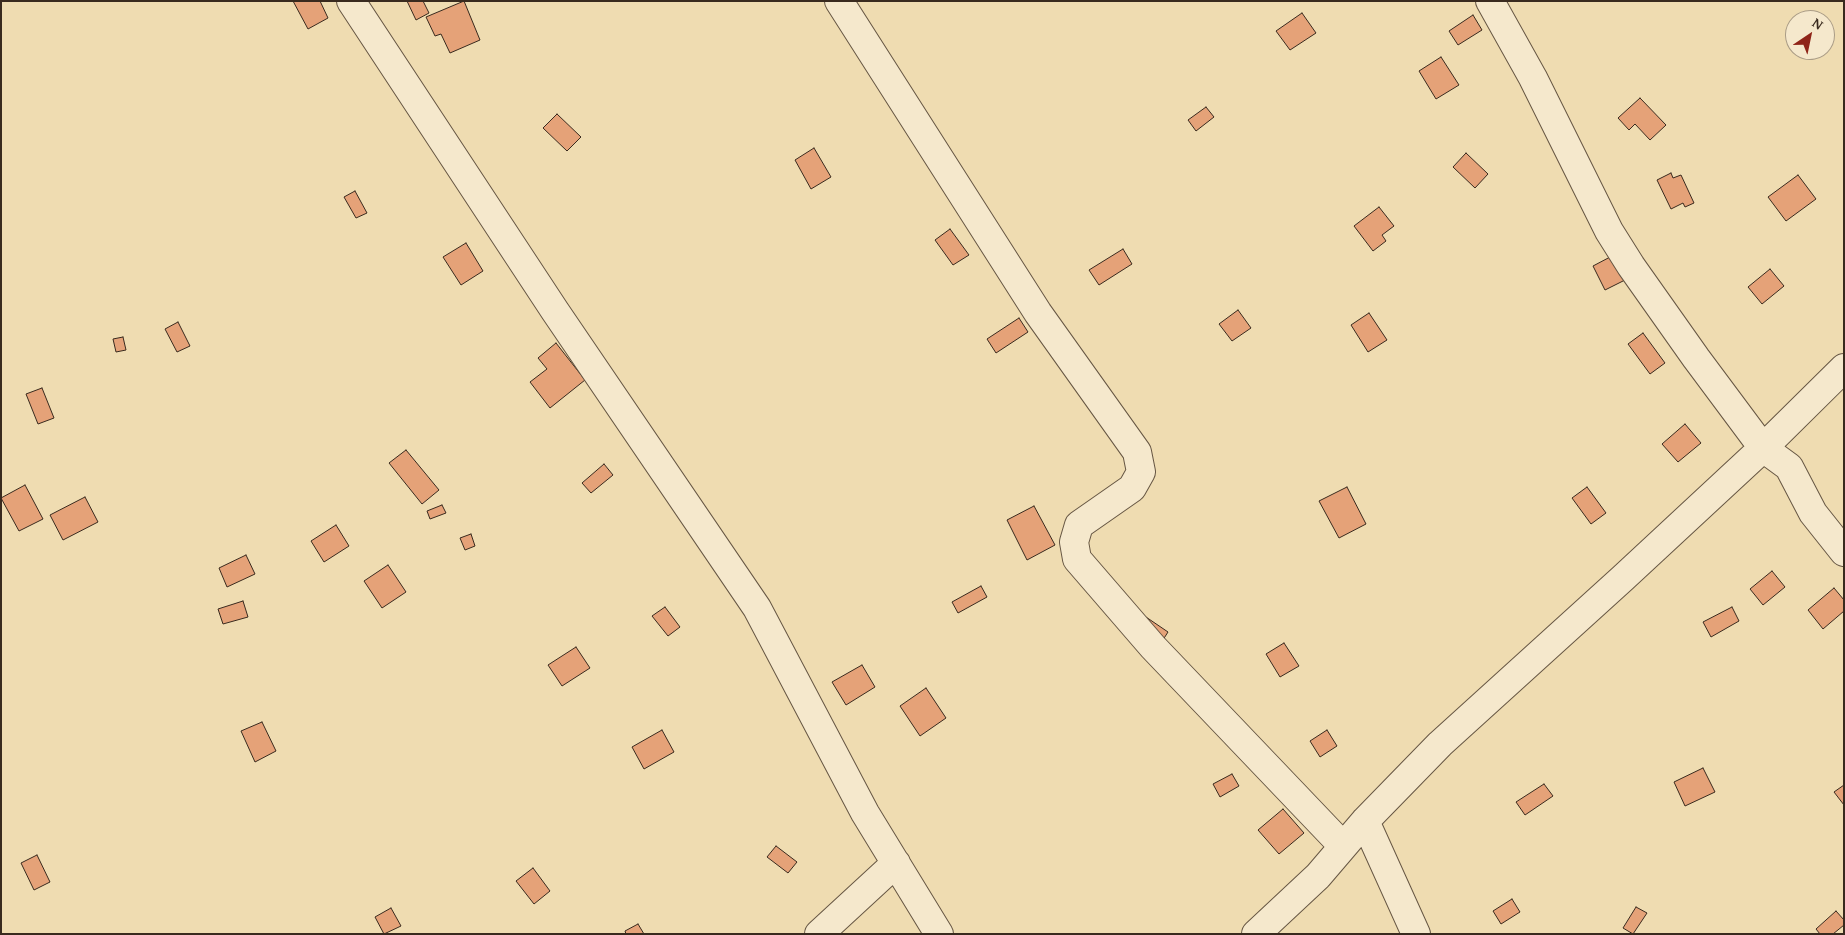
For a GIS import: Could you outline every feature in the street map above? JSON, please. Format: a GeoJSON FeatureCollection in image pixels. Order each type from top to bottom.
{"type":"FeatureCollection","features":[{"type":"Feature","properties":{"kind":"street"},"geometry":{"type":"LineString","coordinates":[[351,1],[555,311],[757,608],[864,813],[939,934]]}},
{"type":"Feature","properties":{"kind":"street"},"geometry":{"type":"LineString","coordinates":[[839,1],[1038,313],[1137,452],[1141,472],[1132,488],[1079,525],[1074,542],[1077,559],[1152,648],[1343,846]]}},
{"type":"Feature","properties":{"kind":"street"},"geometry":{"type":"LineString","coordinates":[[1490,1],[1532,78],[1609,231],[1696,358],[1763,448],[1789,467],[1813,513],[1844,552]]}},
{"type":"Feature","properties":{"kind":"street"},"geometry":{"type":"LineString","coordinates":[[1256,934],[1318,876],[1365,821],[1440,744],[1763,448],[1844,368]]}},
{"type":"Feature","properties":{"kind":"street"},"geometry":{"type":"LineString","coordinates":[[1365,821],[1416,934]]}},
{"type":"Feature","properties":{"kind":"street"},"geometry":{"type":"LineString","coordinates":[[819,934],[896,863]]}},
{"type":"Feature","properties":{"kind":"building"},"geometry":{"type":"Polygon","coordinates":[[[293,1],[320,1],[328,18],[308,29],[293,1]]]}},
{"type":"Feature","properties":{"kind":"building"},"geometry":{"type":"Polygon","coordinates":[[[407,1],[423,1],[429,13],[416,20],[407,1]]]}},
{"type":"Feature","properties":{"kind":"building"},"geometry":{"type":"Polygon","coordinates":[[[464,1],[480,40],[450,53],[441,34],[435,36],[426,17],[464,1]]]}},
{"type":"Feature","properties":{"kind":"building"},"geometry":{"type":"Polygon","coordinates":[[[1302,13],[1316,33],[1290,50],[1276,31],[1302,13]]]}},
{"type":"Feature","properties":{"kind":"building"},"geometry":{"type":"Polygon","coordinates":[[[1473,15],[1482,30],[1458,45],[1449,31],[1473,15]]]}},
{"type":"Feature","properties":{"kind":"building"},"geometry":{"type":"Polygon","coordinates":[[[1441,57],[1459,85],[1436,99],[1419,71],[1441,57]]]}},
{"type":"Feature","properties":{"kind":"building"},"geometry":{"type":"Polygon","coordinates":[[[1640,98],[1666,125],[1650,140],[1635,124],[1629,130],[1618,118],[1640,98]]]}},
{"type":"Feature","properties":{"kind":"building"},"geometry":{"type":"Polygon","coordinates":[[[1206,107],[1214,117],[1196,131],[1188,120],[1206,107]]]}},
{"type":"Feature","properties":{"kind":"building"},"geometry":{"type":"Polygon","coordinates":[[[557,114],[581,137],[567,151],[543,128],[557,114]]]}},
{"type":"Feature","properties":{"kind":"building"},"geometry":{"type":"Polygon","coordinates":[[[814,148],[831,177],[811,189],[795,160],[814,148]]]}},
{"type":"Feature","properties":{"kind":"building"},"geometry":{"type":"Polygon","coordinates":[[[1466,153],[1488,174],[1475,188],[1453,167],[1466,153]]]}},
{"type":"Feature","properties":{"kind":"building"},"geometry":{"type":"Polygon","coordinates":[[[1671,173],[1673,178],[1681,175],[1694,203],[1685,207],[1683,203],[1671,209],[1657,180],[1671,173]]]}},
{"type":"Feature","properties":{"kind":"building"},"geometry":{"type":"Polygon","coordinates":[[[1798,175],[1816,199],[1786,221],[1768,197],[1798,175]]]}},
{"type":"Feature","properties":{"kind":"building"},"geometry":{"type":"Polygon","coordinates":[[[355,191],[367,213],[356,218],[344,197],[355,191]]]}},
{"type":"Feature","properties":{"kind":"building"},"geometry":{"type":"Polygon","coordinates":[[[1379,207],[1394,226],[1382,235],[1386,241],[1373,251],[1354,226],[1379,207]]]}},
{"type":"Feature","properties":{"kind":"building"},"geometry":{"type":"Polygon","coordinates":[[[950,229],[969,255],[953,265],[935,240],[950,229]]]}},
{"type":"Feature","properties":{"kind":"building"},"geometry":{"type":"Polygon","coordinates":[[[466,243],[483,271],[461,285],[443,257],[466,243]]]}},
{"type":"Feature","properties":{"kind":"building"},"geometry":{"type":"Polygon","coordinates":[[[1123,249],[1132,264],[1099,285],[1089,270],[1123,249]]]}},
{"type":"Feature","properties":{"kind":"building"},"geometry":{"type":"Polygon","coordinates":[[[1612,256],[1625,280],[1605,290],[1593,266],[1612,256]]]}},
{"type":"Feature","properties":{"kind":"building"},"geometry":{"type":"Polygon","coordinates":[[[1770,269],[1784,286],[1762,304],[1748,287],[1770,269]]]}},
{"type":"Feature","properties":{"kind":"building"},"geometry":{"type":"Polygon","coordinates":[[[1238,310],[1251,328],[1232,341],[1219,324],[1238,310]]]}},
{"type":"Feature","properties":{"kind":"building"},"geometry":{"type":"Polygon","coordinates":[[[1369,313],[1387,340],[1368,352],[1351,325],[1369,313]]]}},
{"type":"Feature","properties":{"kind":"building"},"geometry":{"type":"Polygon","coordinates":[[[1019,318],[1028,332],[996,353],[987,339],[1019,318]]]}},
{"type":"Feature","properties":{"kind":"building"},"geometry":{"type":"Polygon","coordinates":[[[178,322],[190,346],[177,352],[165,329],[178,322]]]}},
{"type":"Feature","properties":{"kind":"building"},"geometry":{"type":"Polygon","coordinates":[[[1643,333],[1665,363],[1650,374],[1628,344],[1643,333]]]}},
{"type":"Feature","properties":{"kind":"building"},"geometry":{"type":"Polygon","coordinates":[[[123,337],[126,350],[116,352],[113,339],[123,337]]]}},
{"type":"Feature","properties":{"kind":"building"},"geometry":{"type":"Polygon","coordinates":[[[556,343],[585,380],[550,408],[530,382],[547,369],[538,358],[556,343]]]}},
{"type":"Feature","properties":{"kind":"building"},"geometry":{"type":"Polygon","coordinates":[[[42,388],[54,418],[38,424],[26,394],[42,388]]]}},
{"type":"Feature","properties":{"kind":"building"},"geometry":{"type":"Polygon","coordinates":[[[1685,424],[1701,443],[1678,462],[1662,444],[1685,424]]]}},
{"type":"Feature","properties":{"kind":"building"},"geometry":{"type":"Polygon","coordinates":[[[406,450],[439,490],[422,504],[389,463],[406,450]]]}},
{"type":"Feature","properties":{"kind":"building"},"geometry":{"type":"Polygon","coordinates":[[[604,464],[613,475],[591,493],[582,483],[604,464]]]}},
{"type":"Feature","properties":{"kind":"building"},"geometry":{"type":"Polygon","coordinates":[[[25,485],[43,519],[19,531],[1,498],[25,485]]]}},
{"type":"Feature","properties":{"kind":"building"},"geometry":{"type":"Polygon","coordinates":[[[1347,487],[1366,524],[1339,538],[1319,501],[1347,487]]]}},
{"type":"Feature","properties":{"kind":"building"},"geometry":{"type":"Polygon","coordinates":[[[1587,487],[1606,513],[1591,524],[1572,498],[1587,487]]]}},
{"type":"Feature","properties":{"kind":"building"},"geometry":{"type":"Polygon","coordinates":[[[85,497],[98,522],[63,540],[50,515],[85,497]]]}},
{"type":"Feature","properties":{"kind":"building"},"geometry":{"type":"Polygon","coordinates":[[[442,505],[446,513],[430,519],[427,511],[442,505]]]}},
{"type":"Feature","properties":{"kind":"building"},"geometry":{"type":"Polygon","coordinates":[[[1034,506],[1055,545],[1027,560],[1007,520],[1034,506]]]}},
{"type":"Feature","properties":{"kind":"building"},"geometry":{"type":"Polygon","coordinates":[[[336,525],[349,546],[324,562],[311,541],[336,525]]]}},
{"type":"Feature","properties":{"kind":"building"},"geometry":{"type":"Polygon","coordinates":[[[471,534],[475,546],[465,550],[460,538],[471,534]]]}},
{"type":"Feature","properties":{"kind":"building"},"geometry":{"type":"Polygon","coordinates":[[[246,555],[255,574],[227,587],[219,568],[246,555]]]}},
{"type":"Feature","properties":{"kind":"building"},"geometry":{"type":"Polygon","coordinates":[[[388,565],[406,592],[382,608],[364,581],[388,565]]]}},
{"type":"Feature","properties":{"kind":"building"},"geometry":{"type":"Polygon","coordinates":[[[1772,571],[1785,587],[1763,605],[1750,589],[1772,571]]]}},
{"type":"Feature","properties":{"kind":"building"},"geometry":{"type":"Polygon","coordinates":[[[981,586],[987,597],[958,613],[952,602],[981,586]]]}},
{"type":"Feature","properties":{"kind":"building"},"geometry":{"type":"Polygon","coordinates":[[[1834,588],[1844,600],[1844,611],[1823,629],[1808,610],[1834,588]]]}},
{"type":"Feature","properties":{"kind":"building"},"geometry":{"type":"Polygon","coordinates":[[[243,601],[248,617],[223,624],[218,609],[243,601]]]}},
{"type":"Feature","properties":{"kind":"building"},"geometry":{"type":"Polygon","coordinates":[[[665,607],[680,627],[668,636],[652,616],[665,607]]]}},
{"type":"Feature","properties":{"kind":"building"},"geometry":{"type":"Polygon","coordinates":[[[1732,607],[1739,621],[1711,637],[1703,622],[1732,607]]]}},
{"type":"Feature","properties":{"kind":"building"},"geometry":{"type":"Polygon","coordinates":[[[1143,615],[1168,632],[1161,643],[1143,615]]]}},
{"type":"Feature","properties":{"kind":"building"},"geometry":{"type":"Polygon","coordinates":[[[1284,643],[1299,666],[1280,677],[1266,654],[1284,643]]]}},
{"type":"Feature","properties":{"kind":"building"},"geometry":{"type":"Polygon","coordinates":[[[576,647],[590,668],[562,686],[548,665],[576,647]]]}},
{"type":"Feature","properties":{"kind":"building"},"geometry":{"type":"Polygon","coordinates":[[[862,665],[875,687],[846,705],[832,682],[862,665]]]}},
{"type":"Feature","properties":{"kind":"building"},"geometry":{"type":"Polygon","coordinates":[[[926,688],[946,718],[920,736],[900,706],[926,688]]]}},
{"type":"Feature","properties":{"kind":"building"},"geometry":{"type":"Polygon","coordinates":[[[262,722],[276,751],[255,762],[241,731],[262,722]]]}},
{"type":"Feature","properties":{"kind":"building"},"geometry":{"type":"Polygon","coordinates":[[[662,730],[674,752],[644,769],[632,747],[662,730]]]}},
{"type":"Feature","properties":{"kind":"building"},"geometry":{"type":"Polygon","coordinates":[[[1327,730],[1337,746],[1320,757],[1310,741],[1327,730]]]}},
{"type":"Feature","properties":{"kind":"building"},"geometry":{"type":"Polygon","coordinates":[[[1703,768],[1715,792],[1685,806],[1674,782],[1703,768]]]}},
{"type":"Feature","properties":{"kind":"building"},"geometry":{"type":"Polygon","coordinates":[[[1232,774],[1239,786],[1220,797],[1213,784],[1232,774]]]}},
{"type":"Feature","properties":{"kind":"building"},"geometry":{"type":"Polygon","coordinates":[[[1544,784],[1553,796],[1525,815],[1516,802],[1544,784]]]}},
{"type":"Feature","properties":{"kind":"building"},"geometry":{"type":"Polygon","coordinates":[[[1844,785],[1844,805],[1834,792],[1844,785]]]}},
{"type":"Feature","properties":{"kind":"building"},"geometry":{"type":"Polygon","coordinates":[[[1283,809],[1304,833],[1279,854],[1258,830],[1283,809]]]}},
{"type":"Feature","properties":{"kind":"building"},"geometry":{"type":"Polygon","coordinates":[[[776,846],[797,862],[788,873],[767,857],[776,846]]]}},
{"type":"Feature","properties":{"kind":"building"},"geometry":{"type":"Polygon","coordinates":[[[37,855],[50,882],[34,890],[21,863],[37,855]]]}},
{"type":"Feature","properties":{"kind":"building"},"geometry":{"type":"Polygon","coordinates":[[[533,868],[550,891],[534,904],[516,881],[533,868]]]}},
{"type":"Feature","properties":{"kind":"building"},"geometry":{"type":"Polygon","coordinates":[[[1512,899],[1520,912],[1501,924],[1493,911],[1512,899]]]}},
{"type":"Feature","properties":{"kind":"building"},"geometry":{"type":"Polygon","coordinates":[[[1636,907],[1647,913],[1633,934],[1623,928],[1636,907]]]}},
{"type":"Feature","properties":{"kind":"building"},"geometry":{"type":"Polygon","coordinates":[[[391,908],[401,926],[384,934],[375,917],[391,908]]]}},
{"type":"Feature","properties":{"kind":"building"},"geometry":{"type":"Polygon","coordinates":[[[1836,911],[1844,920],[1844,925],[1833,934],[1820,934],[1816,929],[1836,911]]]}},
{"type":"Feature","properties":{"kind":"building"},"geometry":{"type":"Polygon","coordinates":[[[638,924],[644,934],[626,934],[625,931],[638,924]]]}}]}
